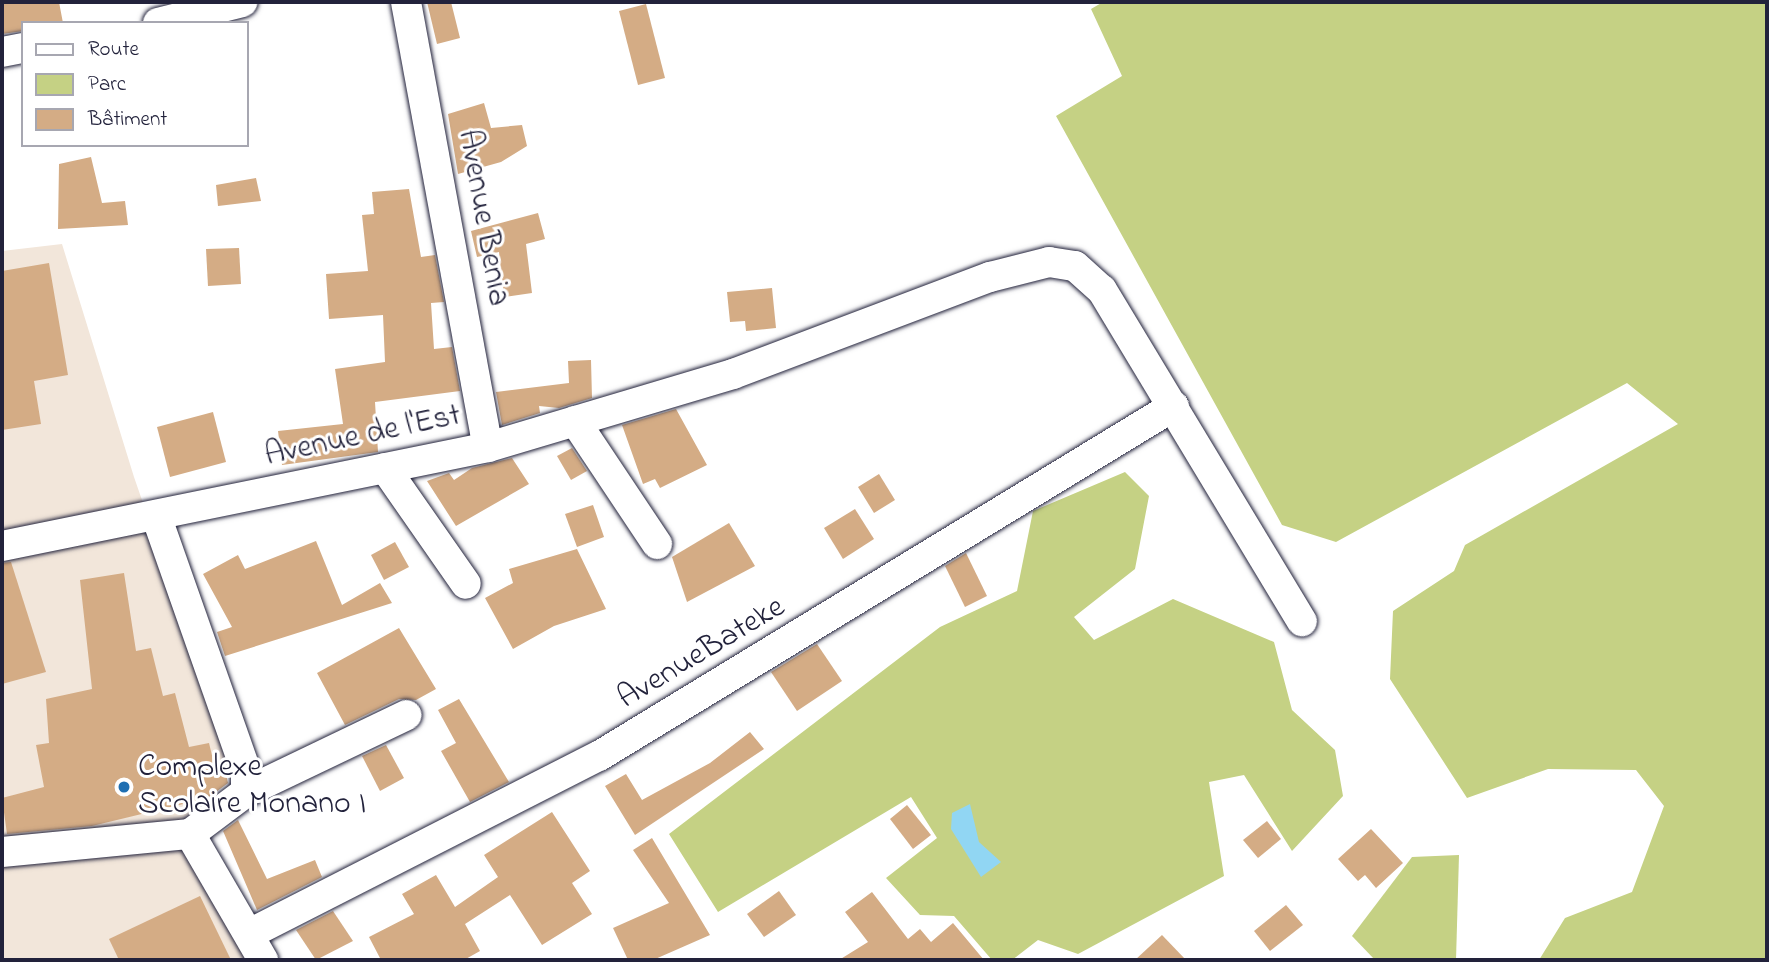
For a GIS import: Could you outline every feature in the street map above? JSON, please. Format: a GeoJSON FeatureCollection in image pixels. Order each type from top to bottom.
{"type":"FeatureCollection","features":[{"type":"Feature","properties":{"kind":"street"},"geometry":{"type":"LineString","coordinates":[[166,21],[242,2]]}},
{"type":"Feature","properties":{"kind":"street","name":"Avenue Benia"},"geometry":{"type":"LineString","coordinates":[[406,2],[488,447]]}},
{"type":"Feature","properties":{"kind":"street"},"geometry":{"type":"LineString","coordinates":[[2,52],[21,48]]}},
{"type":"Feature","properties":{"kind":"street","name":"Avenue de l'Est"},"geometry":{"type":"LineString","coordinates":[[2,546],[488,447],[733,374],[990,277],[1049,262],[1074,266],[1102,290],[1302,621]]}},
{"type":"Feature","properties":{"kind":"street","name":"AvenueBateke"},"geometry":{"type":"LineString","coordinates":[[251,933],[598,756],[1174,406]]}},
{"type":"Feature","properties":{"kind":"street"},"geometry":{"type":"LineString","coordinates":[[575,421],[657,544]]}},
{"type":"Feature","properties":{"kind":"street"},"geometry":{"type":"LineString","coordinates":[[385,468],[466,584]]}},
{"type":"Feature","properties":{"kind":"street"},"geometry":{"type":"LineString","coordinates":[[156,514],[246,771],[246,792]]}},
{"type":"Feature","properties":{"kind":"street"},"geometry":{"type":"LineString","coordinates":[[2,852],[190,834],[246,792],[407,715]]}},
{"type":"Feature","properties":{"kind":"street"},"geometry":{"type":"LineString","coordinates":[[190,834],[251,933],[263,960]]}},
{"type":"Feature","properties":{"kind":"shaded area"},"geometry":{"type":"Polygon","coordinates":[[[62,244],[134,477],[234,766],[185,820],[251,960],[2,960],[2,251],[62,244]]]}},
{"type":"Feature","properties":{"kind":"green space"},"geometry":{"type":"Polygon","coordinates":[[[1103,2],[1767,2],[1767,960],[1539,960],[1565,918],[1632,892],[1664,806],[1636,770],[1548,769],[1467,798],[1390,679],[1393,611],[1454,571],[1465,545],[1678,424],[1627,383],[1336,542],[1282,525],[1056,116],[1122,76],[1091,9],[1103,2]]]}},
{"type":"Feature","properties":{"kind":"green space"},"geometry":{"type":"Polygon","coordinates":[[[1125,472],[1149,496],[1135,569],[1074,617],[1094,640],[1173,599],[1274,642],[1292,710],[1335,750],[1343,796],[1292,851],[1244,775],[1209,782],[1224,876],[1078,954],[1038,940],[1012,960],[992,960],[954,916],[920,915],[886,878],[937,838],[911,797],[718,912],[669,834],[940,627],[1017,591],[1033,511],[1125,472]]]}},
{"type":"Feature","properties":{"kind":"green space"},"geometry":{"type":"Polygon","coordinates":[[[1459,855],[1456,960],[1375,960],[1352,936],[1412,857],[1459,855]]]}},
{"type":"Feature","properties":{"kind":"water"},"geometry":{"type":"Polygon","coordinates":[[[970,804],[979,842],[1001,862],[981,877],[951,829],[952,813],[970,804]]]}},
{"type":"Feature","properties":{"kind":"building"},"geometry":{"type":"Polygon","coordinates":[[[2,2],[59,2],[63,21],[21,21],[21,31],[2,34],[2,2]]]}},
{"type":"Feature","properties":{"kind":"building"},"geometry":{"type":"Polygon","coordinates":[[[427,2],[451,2],[460,38],[437,44],[427,2]]]}},
{"type":"Feature","properties":{"kind":"building"},"geometry":{"type":"Polygon","coordinates":[[[646,4],[665,78],[638,85],[619,11],[646,4]]]}},
{"type":"Feature","properties":{"kind":"building"},"geometry":{"type":"Polygon","coordinates":[[[484,103],[491,128],[522,125],[527,146],[501,162],[458,174],[448,114],[484,103]]]}},
{"type":"Feature","properties":{"kind":"building"},"geometry":{"type":"Polygon","coordinates":[[[91,157],[102,203],[125,201],[128,225],[58,229],[59,164],[91,157]]]}},
{"type":"Feature","properties":{"kind":"building"},"geometry":{"type":"Polygon","coordinates":[[[256,178],[261,201],[218,206],[216,185],[256,178]]]}},
{"type":"Feature","properties":{"kind":"building"},"geometry":{"type":"Polygon","coordinates":[[[409,189],[421,257],[435,255],[444,302],[431,303],[434,349],[452,347],[460,391],[375,402],[378,452],[282,465],[278,431],[343,424],[335,369],[385,362],[383,315],[329,319],[326,274],[368,271],[362,215],[374,214],[372,192],[409,189]]]}},
{"type":"Feature","properties":{"kind":"building"},"geometry":{"type":"Polygon","coordinates":[[[538,213],[545,239],[526,244],[532,293],[504,297],[499,252],[477,257],[471,231],[538,213]]]}},
{"type":"Feature","properties":{"kind":"building"},"geometry":{"type":"Polygon","coordinates":[[[239,248],[241,284],[208,286],[206,249],[239,248]]]}},
{"type":"Feature","properties":{"kind":"building"},"geometry":{"type":"Polygon","coordinates":[[[49,263],[68,375],[34,381],[41,424],[2,430],[2,271],[49,263]]]}},
{"type":"Feature","properties":{"kind":"building"},"geometry":{"type":"Polygon","coordinates":[[[772,288],[776,328],[746,331],[745,321],[730,322],[727,292],[772,288]]]}},
{"type":"Feature","properties":{"kind":"building"},"geometry":{"type":"Polygon","coordinates":[[[591,360],[592,398],[559,408],[539,406],[540,413],[502,425],[496,392],[569,383],[568,361],[591,360]]]}},
{"type":"Feature","properties":{"kind":"building"},"geometry":{"type":"Polygon","coordinates":[[[676,409],[707,465],[660,488],[655,479],[643,484],[622,425],[676,409]]]}},
{"type":"Feature","properties":{"kind":"building"},"geometry":{"type":"Polygon","coordinates":[[[213,412],[226,462],[170,477],[157,427],[213,412]]]}},
{"type":"Feature","properties":{"kind":"building"},"geometry":{"type":"Polygon","coordinates":[[[572,448],[587,471],[571,480],[557,456],[572,448]]]}},
{"type":"Feature","properties":{"kind":"building"},"geometry":{"type":"Polygon","coordinates":[[[512,458],[529,484],[456,526],[427,481],[449,473],[454,480],[472,468],[512,458]]]}},
{"type":"Feature","properties":{"kind":"building"},"geometry":{"type":"Polygon","coordinates":[[[879,474],[895,500],[874,513],[858,487],[879,474]]]}},
{"type":"Feature","properties":{"kind":"building"},"geometry":{"type":"Polygon","coordinates":[[[593,505],[604,537],[577,547],[565,514],[593,505]]]}},
{"type":"Feature","properties":{"kind":"building"},"geometry":{"type":"Polygon","coordinates":[[[855,509],[874,539],[843,559],[824,528],[855,509]]]}},
{"type":"Feature","properties":{"kind":"building"},"geometry":{"type":"Polygon","coordinates":[[[729,523],[755,566],[687,602],[672,557],[729,523]]]}},
{"type":"Feature","properties":{"kind":"building"},"geometry":{"type":"Polygon","coordinates":[[[316,541],[342,605],[380,583],[392,603],[225,656],[217,632],[232,627],[203,574],[238,555],[245,569],[316,541]]]}},
{"type":"Feature","properties":{"kind":"building"},"geometry":{"type":"Polygon","coordinates":[[[395,542],[409,567],[384,580],[371,555],[395,542]]]}},
{"type":"Feature","properties":{"kind":"building"},"geometry":{"type":"Polygon","coordinates":[[[577,549],[606,609],[554,626],[513,649],[485,598],[513,583],[509,569],[577,549]]]}},
{"type":"Feature","properties":{"kind":"building"},"geometry":{"type":"Polygon","coordinates":[[[966,553],[987,596],[965,607],[945,566],[966,553]]]}},
{"type":"Feature","properties":{"kind":"building"},"geometry":{"type":"Polygon","coordinates":[[[11,562],[46,672],[2,684],[2,563],[11,562]]]}},
{"type":"Feature","properties":{"kind":"building"},"geometry":{"type":"Polygon","coordinates":[[[124,573],[136,651],[151,648],[163,696],[175,693],[189,747],[209,743],[216,772],[225,770],[228,783],[208,798],[92,826],[7,834],[2,798],[44,787],[36,745],[49,743],[46,699],[92,689],[80,580],[124,573]]]}},
{"type":"Feature","properties":{"kind":"building"},"geometry":{"type":"Polygon","coordinates":[[[399,628],[436,689],[416,700],[399,699],[345,725],[317,673],[399,628]]]}},
{"type":"Feature","properties":{"kind":"building"},"geometry":{"type":"Polygon","coordinates":[[[817,644],[842,681],[797,711],[771,672],[817,644]]]}},
{"type":"Feature","properties":{"kind":"building"},"geometry":{"type":"Polygon","coordinates":[[[459,699],[509,782],[470,802],[441,751],[456,743],[438,710],[459,699]]]}},
{"type":"Feature","properties":{"kind":"building"},"geometry":{"type":"Polygon","coordinates":[[[750,732],[764,749],[635,835],[605,786],[626,774],[642,800],[710,763],[750,732]]]}},
{"type":"Feature","properties":{"kind":"building"},"geometry":{"type":"Polygon","coordinates":[[[386,745],[404,778],[380,791],[362,756],[386,745]]]}},
{"type":"Feature","properties":{"kind":"building"},"geometry":{"type":"Polygon","coordinates":[[[907,805],[931,835],[913,849],[890,819],[907,805]]]}},
{"type":"Feature","properties":{"kind":"building"},"geometry":{"type":"Polygon","coordinates":[[[552,812],[590,871],[572,883],[592,914],[542,945],[510,895],[465,924],[480,951],[464,960],[381,960],[369,937],[414,914],[402,894],[436,875],[455,907],[498,877],[484,855],[552,812]]]}},
{"type":"Feature","properties":{"kind":"building"},"geometry":{"type":"Polygon","coordinates":[[[238,820],[267,879],[315,860],[322,877],[257,910],[223,831],[238,820]]]}},
{"type":"Feature","properties":{"kind":"building"},"geometry":{"type":"Polygon","coordinates":[[[1267,821],[1281,839],[1258,858],[1243,840],[1267,821]]]}},
{"type":"Feature","properties":{"kind":"building"},"geometry":{"type":"Polygon","coordinates":[[[1371,829],[1403,863],[1376,888],[1365,875],[1358,881],[1338,859],[1371,829]]]}},
{"type":"Feature","properties":{"kind":"building"},"geometry":{"type":"Polygon","coordinates":[[[652,838],[710,935],[653,960],[628,960],[613,928],[669,903],[633,850],[652,838]]]}},
{"type":"Feature","properties":{"kind":"building"},"geometry":{"type":"Polygon","coordinates":[[[779,891],[796,915],[764,937],[747,914],[779,891]]]}},
{"type":"Feature","properties":{"kind":"building"},"geometry":{"type":"Polygon","coordinates":[[[872,892],[908,939],[920,929],[931,942],[953,923],[984,960],[839,960],[868,942],[845,912],[872,892]]]}},
{"type":"Feature","properties":{"kind":"building"},"geometry":{"type":"Polygon","coordinates":[[[200,896],[231,960],[119,960],[109,939],[200,896]]]}},
{"type":"Feature","properties":{"kind":"building"},"geometry":{"type":"Polygon","coordinates":[[[1286,905],[1303,925],[1270,951],[1254,931],[1286,905]]]}},
{"type":"Feature","properties":{"kind":"building"},"geometry":{"type":"Polygon","coordinates":[[[333,911],[353,941],[316,960],[296,930],[333,911]]]}},
{"type":"Feature","properties":{"kind":"building"},"geometry":{"type":"Polygon","coordinates":[[[1162,935],[1186,960],[1135,960],[1162,935]]]}},
{"type":"Feature","properties":{"kind":"place","name":"Complexe Scolaire Monano I"},"geometry":{"type":"Point","coordinates":[124,787]}}]}
